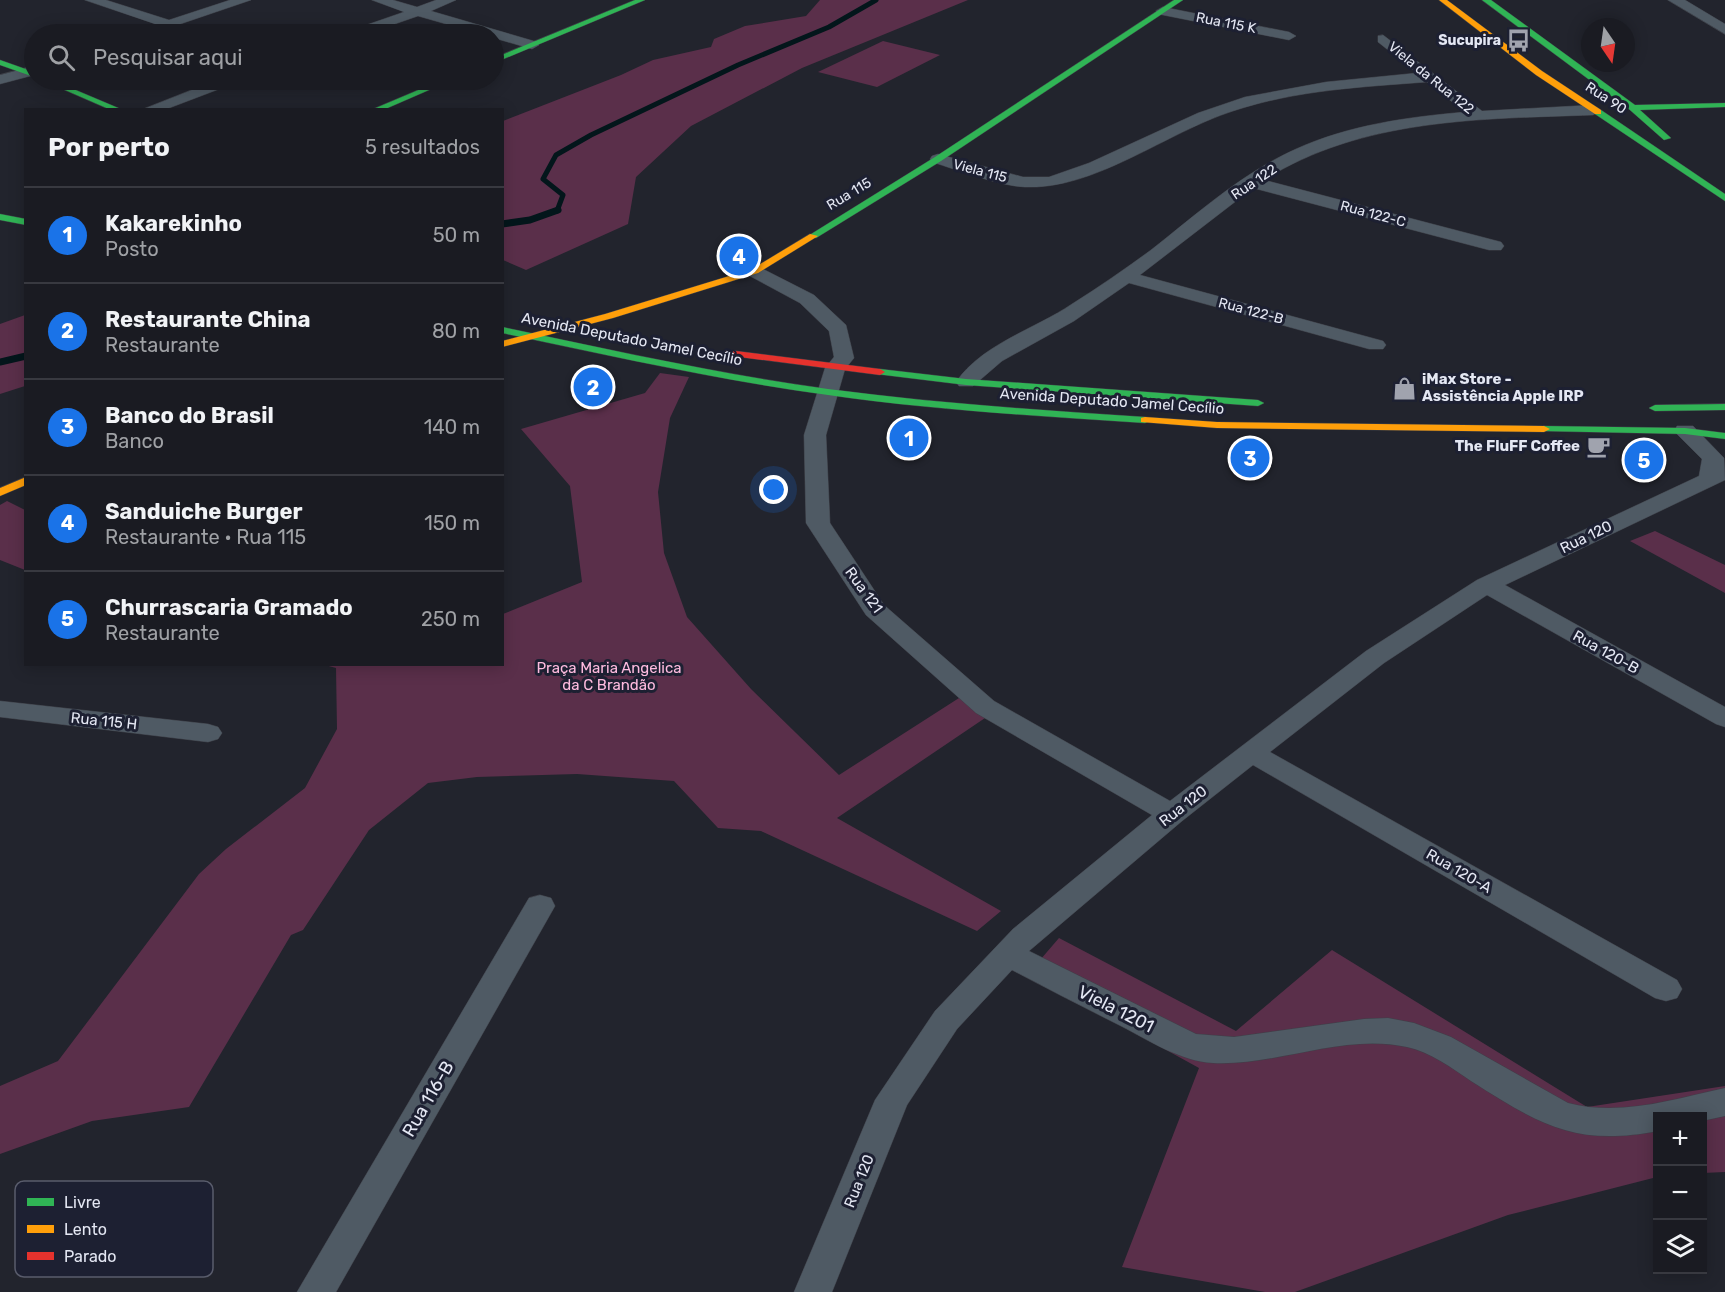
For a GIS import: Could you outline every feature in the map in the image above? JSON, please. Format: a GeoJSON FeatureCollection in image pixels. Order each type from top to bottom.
{"type":"FeatureCollection","features":[{"type":"Feature","properties":{"kind":"main road"},"geometry":{"type":"LineString","coordinates":[[504,57],[641,0]]}},
{"type":"Feature","properties":{"kind":"main road","name":"Rua 115"},"geometry":{"type":"LineString","coordinates":[[504,344],[572,326],[755,271],[938,159],[1179,0]]}},
{"type":"Feature","properties":{"kind":"main road","name":"Rua 90"},"geometry":{"type":"LineString","coordinates":[[1443,0],[1593,110],[1634,137],[1657,164],[1721,204]]}},
{"type":"Feature","properties":{"kind":"main road","name":"Rua 90"},"geometry":{"type":"LineString","coordinates":[[1486,0],[1633,108],[1725,183]]}},
{"type":"Feature","properties":{"kind":"main road"},"geometry":{"type":"LineString","coordinates":[[0,62],[24,70]]}},
{"type":"Feature","properties":{"kind":"main road"},"geometry":{"type":"LineString","coordinates":[[70,90],[114,108]]}},
{"type":"Feature","properties":{"kind":"main road"},"geometry":{"type":"LineString","coordinates":[[380,108],[424,90]]}},
{"type":"Feature","properties":{"kind":"main road"},"geometry":{"type":"LineString","coordinates":[[1633,108],[1725,105]]}},
{"type":"Feature","properties":{"kind":"main road","name":"Avenida Deputado Jamel Cecílio"},"geometry":{"type":"LineString","coordinates":[[543,319],[606,331]]}},
{"type":"Feature","properties":{"kind":"main road","name":"Avenida Deputado Jamel Cecílio"},"geometry":{"type":"LineString","coordinates":[[504,330],[675,366],[827,392],[960,408],[1217,425],[1685,430],[1725,436]]}},
{"type":"Feature","properties":{"kind":"main road","name":"Avenida Deputado Jamel Cecílio"},"geometry":{"type":"LineString","coordinates":[[710,350],[835,368],[966,382],[1219,402],[1267,403]]}},
{"type":"Feature","properties":{"kind":"main road"},"geometry":{"type":"LineString","coordinates":[[1637,408],[1725,407]]}},
{"type":"Feature","properties":{"kind":"main road"},"geometry":{"type":"LineString","coordinates":[[0,492],[24,481]]}},
{"type":"Feature","properties":{"kind":"street"},"geometry":{"type":"LineString","coordinates":[[92,0],[169,24],[244,0]]}},
{"type":"Feature","properties":{"kind":"street"},"geometry":{"type":"LineString","coordinates":[[379,0],[462,24]]}},
{"type":"Feature","properties":{"kind":"street"},"geometry":{"type":"LineString","coordinates":[[382,24],[449,0]]}},
{"type":"Feature","properties":{"kind":"street"},"geometry":{"type":"LineString","coordinates":[[1675,0],[1725,30]]}},
{"type":"Feature","properties":{"kind":"street","name":"Rua 115 K"},"geometry":{"type":"LineString","coordinates":[[1163,11],[1289,36]]}},
{"type":"Feature","properties":{"kind":"street"},"geometry":{"type":"LineString","coordinates":[[504,37],[532,45]]}},
{"type":"Feature","properties":{"kind":"street","name":"Viela da Rua 122"},"geometry":{"type":"LineString","coordinates":[[1383,39],[1479,116]]}},
{"type":"Feature","properties":{"kind":"street"},"geometry":{"type":"LineString","coordinates":[[0,80],[24,74]]}},
{"type":"Feature","properties":{"kind":"street","name":"Viela 115"},"geometry":{"type":"LineString","coordinates":[[938,159],[1022,182],[1050,182],[1225,108],[1268,95],[1428,77]]}},
{"type":"Feature","properties":{"kind":"street"},"geometry":{"type":"LineString","coordinates":[[153,108],[202,90]]}},
{"type":"Feature","properties":{"kind":"street","name":"Rua 122"},"geometry":{"type":"LineString","coordinates":[[966,382],[979,366],[1053,325],[1127,277],[1251,182],[1301,152],[1350,134],[1479,116],[1593,110]]}},
{"type":"Feature","properties":{"kind":"street","name":"Rua 122-C"},"geometry":{"type":"LineString","coordinates":[[1251,182],[1495,246]]}},
{"type":"Feature","properties":{"kind":"street","name":"Rua 121"},"geometry":{"type":"LineString","coordinates":[[755,271],[807,299],[839,329],[844,357],[835,368],[815,435],[818,523],[875,610],[985,707],[1172,814]]}},
{"type":"Feature","properties":{"kind":"street","name":"Rua 122-B"},"geometry":{"type":"LineString","coordinates":[[1127,277],[1376,345]]}},
{"type":"Feature","properties":{"kind":"street","name":"Rua 120"},"geometry":{"type":"LineString","coordinates":[[813,1292],[892,1100],[946,1020],[1007,954],[1172,814],[1375,657],[1486,585],[1718,475],[1713,458],[1685,430]]}},
{"type":"Feature","properties":{"kind":"street","name":"Rua 120-B"},"geometry":{"type":"LineString","coordinates":[[1486,585],[1725,718]]}},
{"type":"Feature","properties":{"kind":"street","name":"Rua 115 H"},"geometry":{"type":"LineString","coordinates":[[0,709],[208,733]]}},
{"type":"Feature","properties":{"kind":"street","name":"Rua 120-A"},"geometry":{"type":"LineString","coordinates":[[1252,753],[1666,989]]}},
{"type":"Feature","properties":{"kind":"street","name":"Rua 116-B"},"geometry":{"type":"LineString","coordinates":[[316,1292],[540,906]]}},
{"type":"Feature","properties":{"kind":"street","name":"Viela 1201"},"geometry":{"type":"LineString","coordinates":[[1007,954],[1189,1046],[1208,1052],[1229,1051],[1349,1031],[1390,1031],[1432,1042],[1562,1116],[1587,1122],[1614,1123],[1725,1102]]}},
{"type":"Feature","properties":{"kind":"green space"},"geometry":{"type":"Polygon","coordinates":[[[820,0],[968,0],[802,68],[691,126],[636,177],[628,224],[526,270],[504,260],[504,121],[621,75],[653,60],[711,47],[714,39],[745,26],[806,16],[820,0]]]}},
{"type":"Feature","properties":{"kind":"green space"},"geometry":{"type":"Polygon","coordinates":[[[883,41],[940,55],[877,87],[818,72],[883,41]]]}},
{"type":"Feature","properties":{"kind":"green space"},"geometry":{"type":"Polygon","coordinates":[[[24,315],[24,386],[0,394],[0,324],[24,315]]]}},
{"type":"Feature","properties":{"kind":"green space","name":"Praça Maria Angelica da C Brandão"},"geometry":{"type":"Polygon","coordinates":[[[660,373],[689,377],[670,418],[658,492],[664,553],[687,617],[751,689],[839,775],[959,698],[988,716],[837,818],[1001,911],[977,931],[761,831],[718,828],[674,781],[577,774],[477,777],[428,783],[369,830],[303,930],[291,935],[189,1107],[92,1121],[0,1154],[0,1086],[58,1061],[199,874],[226,849],[305,788],[337,729],[336,668],[329,666],[504,666],[504,614],[582,582],[570,486],[521,429],[645,393],[660,373]]]}},
{"type":"Feature","properties":{"kind":"green space"},"geometry":{"type":"Polygon","coordinates":[[[7,501],[24,510],[24,570],[0,560],[0,505],[7,501]]]}},
{"type":"Feature","properties":{"kind":"green space"},"geometry":{"type":"Polygon","coordinates":[[[1655,531],[1725,565],[1725,593],[1630,541],[1655,531]]]}},
{"type":"Feature","properties":{"kind":"green space"},"geometry":{"type":"Polygon","coordinates":[[[1059,938],[1236,1031],[1332,950],[1587,1107],[1725,1086],[1725,1172],[1707,1173],[1707,1112],[1653,1112],[1653,1178],[1508,1215],[1295,1292],[1265,1292],[1122,1267],[1199,1068],[1028,974],[1059,938]]]}},
{"type":"Feature","properties":{"kind":"waterway"},"geometry":{"type":"LineString","coordinates":[[557,210],[563,195],[543,179],[556,155],[591,135],[738,65],[829,27],[876,0]]}},
{"type":"Feature","properties":{"kind":"waterway"},"geometry":{"type":"LineString","coordinates":[[504,224],[530,220],[557,210]]}},
{"type":"Feature","properties":{"kind":"waterway"},"geometry":{"type":"LineString","coordinates":[[0,362],[24,356]]}},
{"type":"Feature","properties":{"kind":"traffic: fast"},"geometry":{"type":"LineString","coordinates":[[504,57],[641,0]]}},
{"type":"Feature","properties":{"kind":"traffic: fast"},"geometry":{"type":"LineString","coordinates":[[813,236],[938,159],[1179,0]]}},
{"type":"Feature","properties":{"kind":"traffic: fast"},"geometry":{"type":"LineString","coordinates":[[1486,0],[1633,108],[1667,138]]}},
{"type":"Feature","properties":{"kind":"traffic: fast"},"geometry":{"type":"LineString","coordinates":[[0,62],[24,71]]}},
{"type":"Feature","properties":{"kind":"traffic: fast"},"geometry":{"type":"LineString","coordinates":[[70,90],[114,108]]}},
{"type":"Feature","properties":{"kind":"traffic: fast"},"geometry":{"type":"LineString","coordinates":[[380,108],[424,90]]}},
{"type":"Feature","properties":{"kind":"traffic: fast"},"geometry":{"type":"LineString","coordinates":[[1633,108],[1725,105]]}},
{"type":"Feature","properties":{"kind":"traffic: fast"},"geometry":{"type":"LineString","coordinates":[[1598,112],[1725,198]]}},
{"type":"Feature","properties":{"kind":"traffic: fast"},"geometry":{"type":"LineString","coordinates":[[0,217],[24,222]]}},
{"type":"Feature","properties":{"kind":"traffic: fast"},"geometry":{"type":"LineString","coordinates":[[504,330],[705,372],[828,392],[947,406],[1145,420]]}},
{"type":"Feature","properties":{"kind":"traffic: fast"},"geometry":{"type":"LineString","coordinates":[[880,372],[966,382],[1258,403]]}},
{"type":"Feature","properties":{"kind":"traffic: fast"},"geometry":{"type":"LineString","coordinates":[[1655,408],[1725,407]]}},
{"type":"Feature","properties":{"kind":"traffic: fast"},"geometry":{"type":"LineString","coordinates":[[1544,429],[1685,431],[1725,436]]}},
{"type":"Feature","properties":{"kind":"traffic: slow"},"geometry":{"type":"LineString","coordinates":[[1443,0],[1539,73],[1598,112]]}},
{"type":"Feature","properties":{"kind":"traffic: slow"},"geometry":{"type":"LineString","coordinates":[[504,343],[609,316],[755,271],[813,236]]}},
{"type":"Feature","properties":{"kind":"traffic: slow"},"geometry":{"type":"LineString","coordinates":[[1145,420],[1217,425],[1544,429]]}},
{"type":"Feature","properties":{"kind":"traffic: slow"},"geometry":{"type":"LineString","coordinates":[[0,492],[24,481]]}},
{"type":"Feature","properties":{"kind":"traffic: jam"},"geometry":{"type":"LineString","coordinates":[[728,353],[880,372]]}},
{"type":"Feature","properties":{"kind":"place","name":"Sucupira"},"geometry":{"type":"Point","coordinates":[1519,40]}},
{"type":"Feature","properties":{"kind":"place","name":"Sanduiche Burger"},"geometry":{"type":"Point","coordinates":[739,256]}},
{"type":"Feature","properties":{"kind":"place","name":"Restaurante China"},"geometry":{"type":"Point","coordinates":[593,387]}},
{"type":"Feature","properties":{"kind":"place","name":"iMax Store - Assistência Apple IRP"},"geometry":{"type":"Point","coordinates":[1404,388]}},
{"type":"Feature","properties":{"kind":"place","name":"Kakarekinho"},"geometry":{"type":"Point","coordinates":[909,438]}},
{"type":"Feature","properties":{"kind":"place","name":"The FluFF Coffee"},"geometry":{"type":"Point","coordinates":[1598,446]}},
{"type":"Feature","properties":{"kind":"place","name":"Banco do Brasil"},"geometry":{"type":"Point","coordinates":[1250,458]}},
{"type":"Feature","properties":{"kind":"place","name":"Churrascaria Gramado"},"geometry":{"type":"Point","coordinates":[1644,460]}}]}
